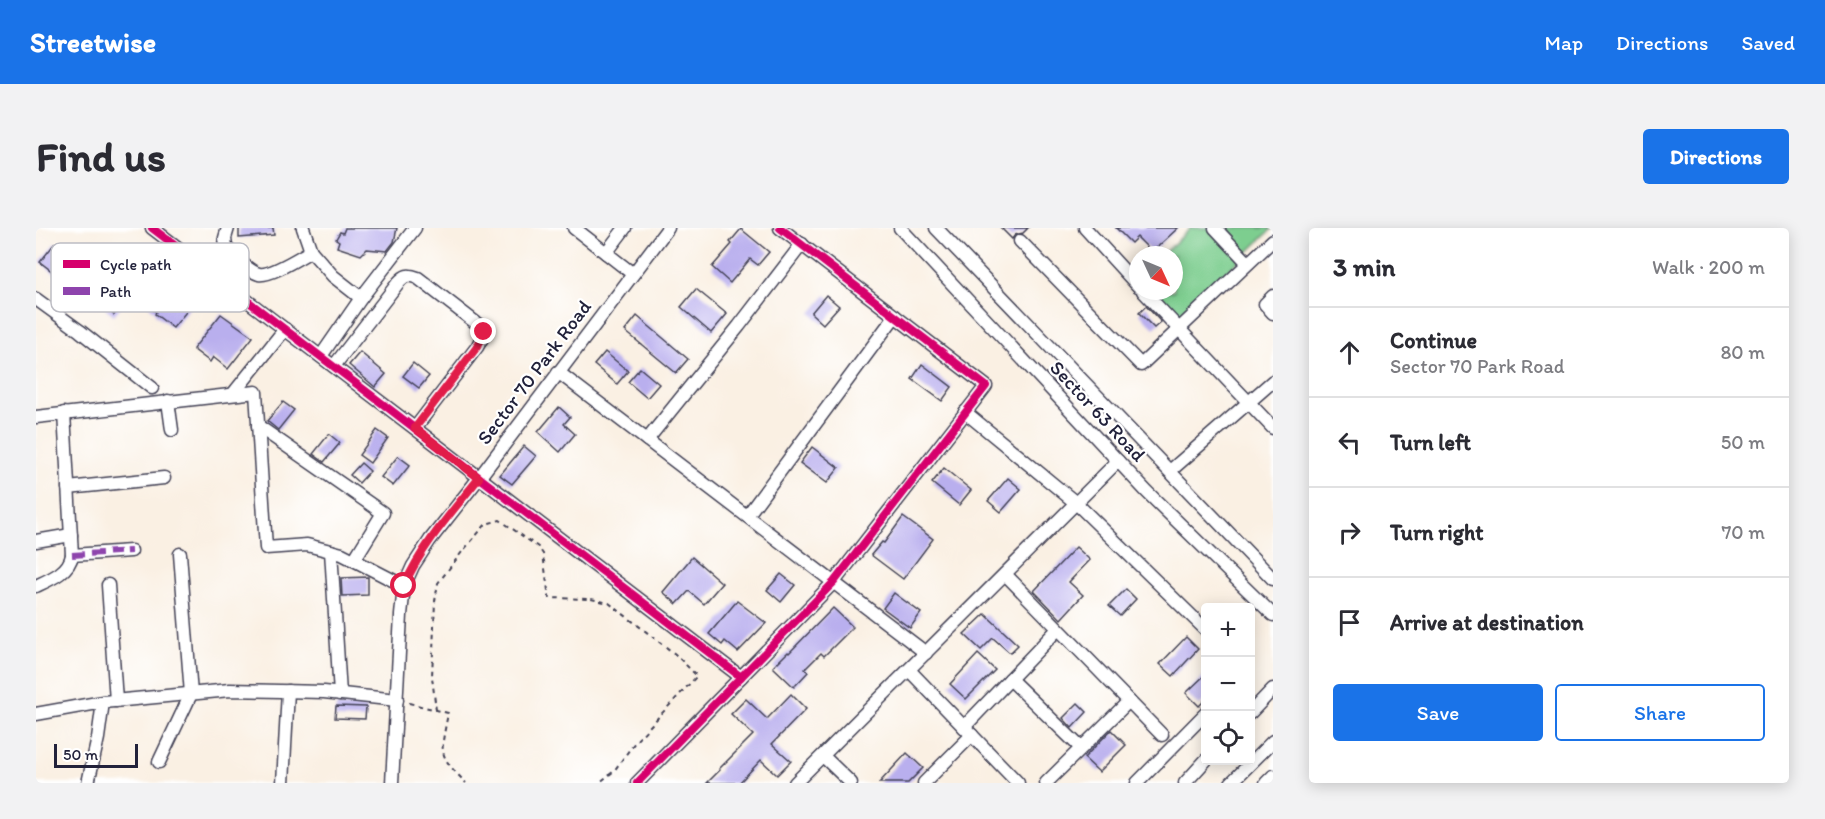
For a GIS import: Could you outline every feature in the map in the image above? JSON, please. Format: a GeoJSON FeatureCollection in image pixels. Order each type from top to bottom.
{"type":"FeatureCollection","features":[{"type":"Feature","properties":{"kind":"street"},"geometry":{"type":"LineString","coordinates":[[152,228],[172,243]]}},
{"type":"Feature","properties":{"kind":"street"},"geometry":{"type":"LineString","coordinates":[[226,243],[228,228]]}},
{"type":"Feature","properties":{"kind":"street"},"geometry":{"type":"LineString","coordinates":[[303,228],[311,251],[333,276],[361,298]]}},
{"type":"Feature","properties":{"kind":"street"},"geometry":{"type":"LineString","coordinates":[[321,356],[361,298],[415,228]]}},
{"type":"Feature","properties":{"kind":"street"},"geometry":{"type":"LineString","coordinates":[[574,228],[633,274]]}},
{"type":"Feature","properties":{"kind":"street"},"geometry":{"type":"LineString","coordinates":[[606,253],[625,228]]}},
{"type":"Feature","properties":{"kind":"street","name":"Sector 70 Park Road"},"geometry":{"type":"LineString","coordinates":[[392,783],[401,615],[404,586],[413,566],[430,540],[668,228]]}},
{"type":"Feature","properties":{"kind":"street"},"geometry":{"type":"LineString","coordinates":[[637,783],[834,582],[986,386],[780,228]]}},
{"type":"Feature","properties":{"kind":"street","name":"Sector 63 Road"},"geometry":{"type":"LineString","coordinates":[[900,228],[1147,492],[1273,615]]}},
{"type":"Feature","properties":{"kind":"street","name":"Sector 63 Road"},"geometry":{"type":"LineString","coordinates":[[936,228],[1273,579]]}},
{"type":"Feature","properties":{"kind":"street"},"geometry":{"type":"LineString","coordinates":[[1085,228],[1129,276]]}},
{"type":"Feature","properties":{"kind":"street"},"geometry":{"type":"LineString","coordinates":[[1215,228],[1248,263]]}},
{"type":"Feature","properties":{"kind":"street"},"geometry":{"type":"LineString","coordinates":[[1020,241],[1141,365],[1273,240]]}},
{"type":"Feature","properties":{"kind":"street"},"geometry":{"type":"LineString","coordinates":[[647,440],[802,244]]}},
{"type":"Feature","properties":{"kind":"street"},"geometry":{"type":"LineString","coordinates":[[249,269],[260,274],[268,274],[311,251]]}},
{"type":"Feature","properties":{"kind":"street"},"geometry":{"type":"LineString","coordinates":[[334,366],[398,283],[405,276],[411,275],[418,278],[480,326],[484,332],[477,347],[415,428]]}},
{"type":"Feature","properties":{"kind":"street"},"geometry":{"type":"LineString","coordinates":[[1273,296],[1264,304],[1273,313]]}},
{"type":"Feature","properties":{"kind":"street"},"geometry":{"type":"LineString","coordinates":[[1152,300],[1273,428]]}},
{"type":"Feature","properties":{"kind":"street"},"geometry":{"type":"LineString","coordinates":[[249,302],[741,677]]}},
{"type":"Feature","properties":{"kind":"street"},"geometry":{"type":"LineString","coordinates":[[38,306],[80,331],[152,388]]}},
{"type":"Feature","properties":{"kind":"street"},"geometry":{"type":"LineString","coordinates":[[747,516],[895,316]]}},
{"type":"Feature","properties":{"kind":"street"},"geometry":{"type":"LineString","coordinates":[[233,394],[285,329]]}},
{"type":"Feature","properties":{"kind":"street"},"geometry":{"type":"LineString","coordinates":[[558,372],[926,653]]}},
{"type":"Feature","properties":{"kind":"street"},"geometry":{"type":"LineString","coordinates":[[1170,471],[1273,381]]}},
{"type":"Feature","properties":{"kind":"street"},"geometry":{"type":"LineString","coordinates":[[36,417],[256,392],[266,548],[307,545],[332,551],[404,586]]}},
{"type":"Feature","properties":{"kind":"street"},"geometry":{"type":"LineString","coordinates":[[168,401],[172,430]]}},
{"type":"Feature","properties":{"kind":"street"},"geometry":{"type":"LineString","coordinates":[[965,412],[1076,502],[1201,625]]}},
{"type":"Feature","properties":{"kind":"street"},"geometry":{"type":"LineString","coordinates":[[36,586],[63,571],[70,563],[72,555],[64,413]]}},
{"type":"Feature","properties":{"kind":"street"},"geometry":{"type":"LineString","coordinates":[[258,426],[383,513],[354,560]]}},
{"type":"Feature","properties":{"kind":"street"},"geometry":{"type":"LineString","coordinates":[[795,783],[1118,461]]}},
{"type":"Feature","properties":{"kind":"street"},"geometry":{"type":"LineString","coordinates":[[68,488],[164,478]]}},
{"type":"Feature","properties":{"kind":"street"},"geometry":{"type":"LineString","coordinates":[[36,541],[71,536]]}},
{"type":"Feature","properties":{"kind":"street"},"geometry":{"type":"LineString","coordinates":[[72,555],[131,551]]}},
{"type":"Feature","properties":{"kind":"street"},"geometry":{"type":"LineString","coordinates":[[332,551],[340,694]]}},
{"type":"Feature","properties":{"kind":"street"},"geometry":{"type":"LineString","coordinates":[[159,762],[191,694],[180,554]]}},
{"type":"Feature","properties":{"kind":"street"},"geometry":{"type":"LineString","coordinates":[[1005,574],[1162,735]]}},
{"type":"Feature","properties":{"kind":"street"},"geometry":{"type":"LineString","coordinates":[[108,585],[116,700]]}},
{"type":"Feature","properties":{"kind":"street"},"geometry":{"type":"LineString","coordinates":[[924,783],[1010,679],[1058,629]]}},
{"type":"Feature","properties":{"kind":"street"},"geometry":{"type":"LineString","coordinates":[[909,670],[1018,783]]}},
{"type":"Feature","properties":{"kind":"street"},"geometry":{"type":"LineString","coordinates":[[1010,679],[1081,748]]}},
{"type":"Feature","properties":{"kind":"street"},"geometry":{"type":"LineString","coordinates":[[1253,711],[1273,689]]}},
{"type":"Feature","properties":{"kind":"street"},"geometry":{"type":"LineString","coordinates":[[36,714],[116,700],[230,690],[340,694],[397,700]]}},
{"type":"Feature","properties":{"kind":"street"},"geometry":{"type":"LineString","coordinates":[[283,783],[288,691]]}},
{"type":"Feature","properties":{"kind":"street"},"geometry":{"type":"LineString","coordinates":[[1046,783],[1129,701]]}},
{"type":"Feature","properties":{"kind":"street"},"geometry":{"type":"LineString","coordinates":[[88,783],[103,702]]}},
{"type":"Feature","properties":{"kind":"street"},"geometry":{"type":"LineString","coordinates":[[1137,783],[1201,718]]}},
{"type":"Feature","properties":{"kind":"street"},"geometry":{"type":"LineString","coordinates":[[1231,783],[1273,741]]}},
{"type":"Feature","properties":{"kind":"street"},"geometry":{"type":"LineString","coordinates":[[823,756],[851,783]]}},
{"type":"Feature","properties":{"kind":"street"},"geometry":{"type":"LineString","coordinates":[[1185,783],[1201,765]]}},
{"type":"Feature","properties":{"kind":"street"},"geometry":{"type":"LineString","coordinates":[[1266,783],[1273,776]]}},
{"type":"Feature","properties":{"kind":"path"},"geometry":{"type":"LineString","coordinates":[[436,710],[432,677],[435,601],[438,583],[486,524],[500,520],[538,546],[543,554],[549,598],[591,599],[609,603],[675,654],[697,676],[635,742],[614,771],[599,783]]}},
{"type":"Feature","properties":{"kind":"path"},"geometry":{"type":"LineString","coordinates":[[397,700],[448,713],[441,750],[446,764],[466,783]]}},
{"type":"Feature","properties":{"kind":"green space"},"geometry":{"type":"Polygon","coordinates":[[[1191,228],[1273,228],[1180,317],[1164,300],[1183,300],[1183,246],[1172,246],[1191,228]]]}},
{"type":"Feature","properties":{"kind":"building"},"geometry":{"type":"Polygon","coordinates":[[[239,228],[273,228],[274,235],[239,238],[239,228]]]}},
{"type":"Feature","properties":{"kind":"building"},"geometry":{"type":"Polygon","coordinates":[[[345,228],[397,228],[394,242],[387,251],[367,249],[361,255],[337,247],[339,241],[336,239],[345,228]]]}},
{"type":"Feature","properties":{"kind":"building"},"geometry":{"type":"Polygon","coordinates":[[[1001,228],[1028,228],[1012,239],[1001,228]]]}},
{"type":"Feature","properties":{"kind":"building"},"geometry":{"type":"Polygon","coordinates":[[[1116,228],[1178,228],[1158,246],[1146,246],[1137,237],[1131,243],[1116,228]]]}},
{"type":"Feature","properties":{"kind":"building"},"geometry":{"type":"Polygon","coordinates":[[[741,229],[769,252],[758,265],[750,259],[730,283],[712,267],[732,244],[730,242],[741,229]]]}},
{"type":"Feature","properties":{"kind":"building"},"geometry":{"type":"Polygon","coordinates":[[[51,248],[51,271],[40,262],[51,248]]]}},
{"type":"Feature","properties":{"kind":"building"},"geometry":{"type":"Polygon","coordinates":[[[696,289],[727,314],[711,333],[681,307],[696,289]]]}},
{"type":"Feature","properties":{"kind":"building"},"geometry":{"type":"Polygon","coordinates":[[[826,295],[839,306],[823,324],[811,313],[826,295]]]}},
{"type":"Feature","properties":{"kind":"building"},"geometry":{"type":"Polygon","coordinates":[[[1146,306],[1161,322],[1154,328],[1139,313],[1146,306]]]}},
{"type":"Feature","properties":{"kind":"building"},"geometry":{"type":"Polygon","coordinates":[[[156,312],[186,312],[173,328],[155,314],[156,312]]]}},
{"type":"Feature","properties":{"kind":"building"},"geometry":{"type":"Polygon","coordinates":[[[221,314],[253,337],[228,369],[213,357],[210,362],[193,349],[221,314]]]}},
{"type":"Feature","properties":{"kind":"building"},"geometry":{"type":"Polygon","coordinates":[[[637,316],[688,359],[676,373],[625,331],[637,316]]]}},
{"type":"Feature","properties":{"kind":"building"},"geometry":{"type":"Polygon","coordinates":[[[360,352],[386,374],[375,387],[349,365],[360,352]]]}},
{"type":"Feature","properties":{"kind":"building"},"geometry":{"type":"Polygon","coordinates":[[[605,352],[628,371],[617,384],[594,365],[605,352]]]}},
{"type":"Feature","properties":{"kind":"building"},"geometry":{"type":"Polygon","coordinates":[[[413,363],[429,376],[419,388],[403,376],[413,363]]]}},
{"type":"Feature","properties":{"kind":"building"},"geometry":{"type":"Polygon","coordinates":[[[922,364],[952,387],[942,401],[912,379],[922,364]]]}},
{"type":"Feature","properties":{"kind":"building"},"geometry":{"type":"Polygon","coordinates":[[[640,368],[659,384],[647,398],[628,382],[640,368]]]}},
{"type":"Feature","properties":{"kind":"building"},"geometry":{"type":"Polygon","coordinates":[[[283,402],[294,410],[278,430],[267,421],[283,402]]]}},
{"type":"Feature","properties":{"kind":"building"},"geometry":{"type":"Polygon","coordinates":[[[559,407],[570,417],[564,424],[575,434],[560,452],[538,432],[559,407]]]}},
{"type":"Feature","properties":{"kind":"building"},"geometry":{"type":"Polygon","coordinates":[[[377,430],[388,438],[370,463],[359,455],[377,430]]]}},
{"type":"Feature","properties":{"kind":"building"},"geometry":{"type":"Polygon","coordinates":[[[329,434],[340,443],[324,462],[313,454],[329,434]]]}},
{"type":"Feature","properties":{"kind":"building"},"geometry":{"type":"Polygon","coordinates":[[[524,446],[536,456],[512,484],[500,475],[524,446]]]}},
{"type":"Feature","properties":{"kind":"building"},"geometry":{"type":"Polygon","coordinates":[[[812,447],[839,468],[827,483],[800,463],[812,447]]]}},
{"type":"Feature","properties":{"kind":"building"},"geometry":{"type":"Polygon","coordinates":[[[398,456],[410,465],[393,486],[381,477],[398,456]]]}},
{"type":"Feature","properties":{"kind":"building"},"geometry":{"type":"Polygon","coordinates":[[[361,463],[370,471],[359,483],[350,475],[361,463]]]}},
{"type":"Feature","properties":{"kind":"building"},"geometry":{"type":"Polygon","coordinates":[[[944,468],[971,490],[959,505],[932,483],[944,468]]]}},
{"type":"Feature","properties":{"kind":"building"},"geometry":{"type":"Polygon","coordinates":[[[1008,478],[1021,489],[1001,512],[988,501],[1008,478]]]}},
{"type":"Feature","properties":{"kind":"building"},"geometry":{"type":"Polygon","coordinates":[[[903,517],[933,539],[903,579],[871,555],[882,542],[884,543],[903,517]]]}},
{"type":"Feature","properties":{"kind":"building"},"geometry":{"type":"Polygon","coordinates":[[[1076,547],[1090,560],[1069,582],[1083,595],[1061,619],[1034,591],[1076,547]]]}},
{"type":"Feature","properties":{"kind":"building"},"geometry":{"type":"Polygon","coordinates":[[[692,557],[722,583],[704,604],[689,591],[677,604],[663,592],[692,557]]]}},
{"type":"Feature","properties":{"kind":"building"},"geometry":{"type":"Polygon","coordinates":[[[781,574],[795,585],[781,602],[767,590],[781,574]]]}},
{"type":"Feature","properties":{"kind":"building"},"geometry":{"type":"Polygon","coordinates":[[[368,577],[368,595],[342,596],[341,578],[368,577]]]}},
{"type":"Feature","properties":{"kind":"building"},"geometry":{"type":"Polygon","coordinates":[[[1126,589],[1136,599],[1120,616],[1109,606],[1126,589]]]}},
{"type":"Feature","properties":{"kind":"building"},"geometry":{"type":"Polygon","coordinates":[[[894,593],[921,613],[910,628],[883,608],[894,593]]]}},
{"type":"Feature","properties":{"kind":"building"},"geometry":{"type":"Polygon","coordinates":[[[737,601],[766,623],[738,652],[725,641],[722,645],[709,634],[737,601]]]}},
{"type":"Feature","properties":{"kind":"building"},"geometry":{"type":"Polygon","coordinates":[[[833,608],[853,627],[824,656],[821,653],[805,669],[808,672],[794,687],[773,667],[833,608]]]}},
{"type":"Feature","properties":{"kind":"building"},"geometry":{"type":"Polygon","coordinates":[[[985,614],[1018,645],[1010,653],[993,638],[981,650],[964,634],[985,614]]]}},
{"type":"Feature","properties":{"kind":"building"},"geometry":{"type":"Polygon","coordinates":[[[1186,637],[1198,649],[1173,676],[1160,664],[1186,637]]]}},
{"type":"Feature","properties":{"kind":"building"},"geometry":{"type":"Polygon","coordinates":[[[978,654],[995,670],[966,699],[950,684],[978,654]]]}},
{"type":"Feature","properties":{"kind":"building"},"geometry":{"type":"Polygon","coordinates":[[[1201,679],[1201,704],[1199,706],[1186,693],[1201,679]]]}},
{"type":"Feature","properties":{"kind":"building"},"geometry":{"type":"Polygon","coordinates":[[[791,694],[806,709],[772,744],[791,761],[777,775],[761,760],[739,783],[707,783],[753,735],[731,714],[746,699],[767,719],[791,694]]]}},
{"type":"Feature","properties":{"kind":"building"},"geometry":{"type":"Polygon","coordinates":[[[1078,703],[1087,712],[1072,728],[1063,718],[1078,703]]]}},
{"type":"Feature","properties":{"kind":"building"},"geometry":{"type":"Polygon","coordinates":[[[336,706],[366,707],[365,719],[335,718],[336,706]]]}},
{"type":"Feature","properties":{"kind":"building"},"geometry":{"type":"Polygon","coordinates":[[[1111,730],[1126,745],[1099,772],[1084,758],[1111,730]]]}},
{"type":"Feature","properties":{"kind":"building"},"geometry":{"type":"Polygon","coordinates":[[[907,753],[923,768],[908,783],[879,783],[907,753]]]}},
{"type":"Feature","properties":{"kind":"marked path"},"geometry":{"type":"LineString","coordinates":[[72,555],[131,551]]}},
{"type":"Feature","properties":{"kind":"cycle path"},"geometry":{"type":"LineString","coordinates":[[152,228],[172,243]]}},
{"type":"Feature","properties":{"kind":"cycle path"},"geometry":{"type":"LineString","coordinates":[[637,783],[834,582],[986,386],[780,228]]}},
{"type":"Feature","properties":{"kind":"cycle path"},"geometry":{"type":"LineString","coordinates":[[249,302],[741,677]]}},
{"type":"Feature","properties":{"kind":"route"},"geometry":{"type":"LineString","coordinates":[[404,586],[413,566],[430,540],[479,478],[415,428],[477,347],[484,332]]}}]}
